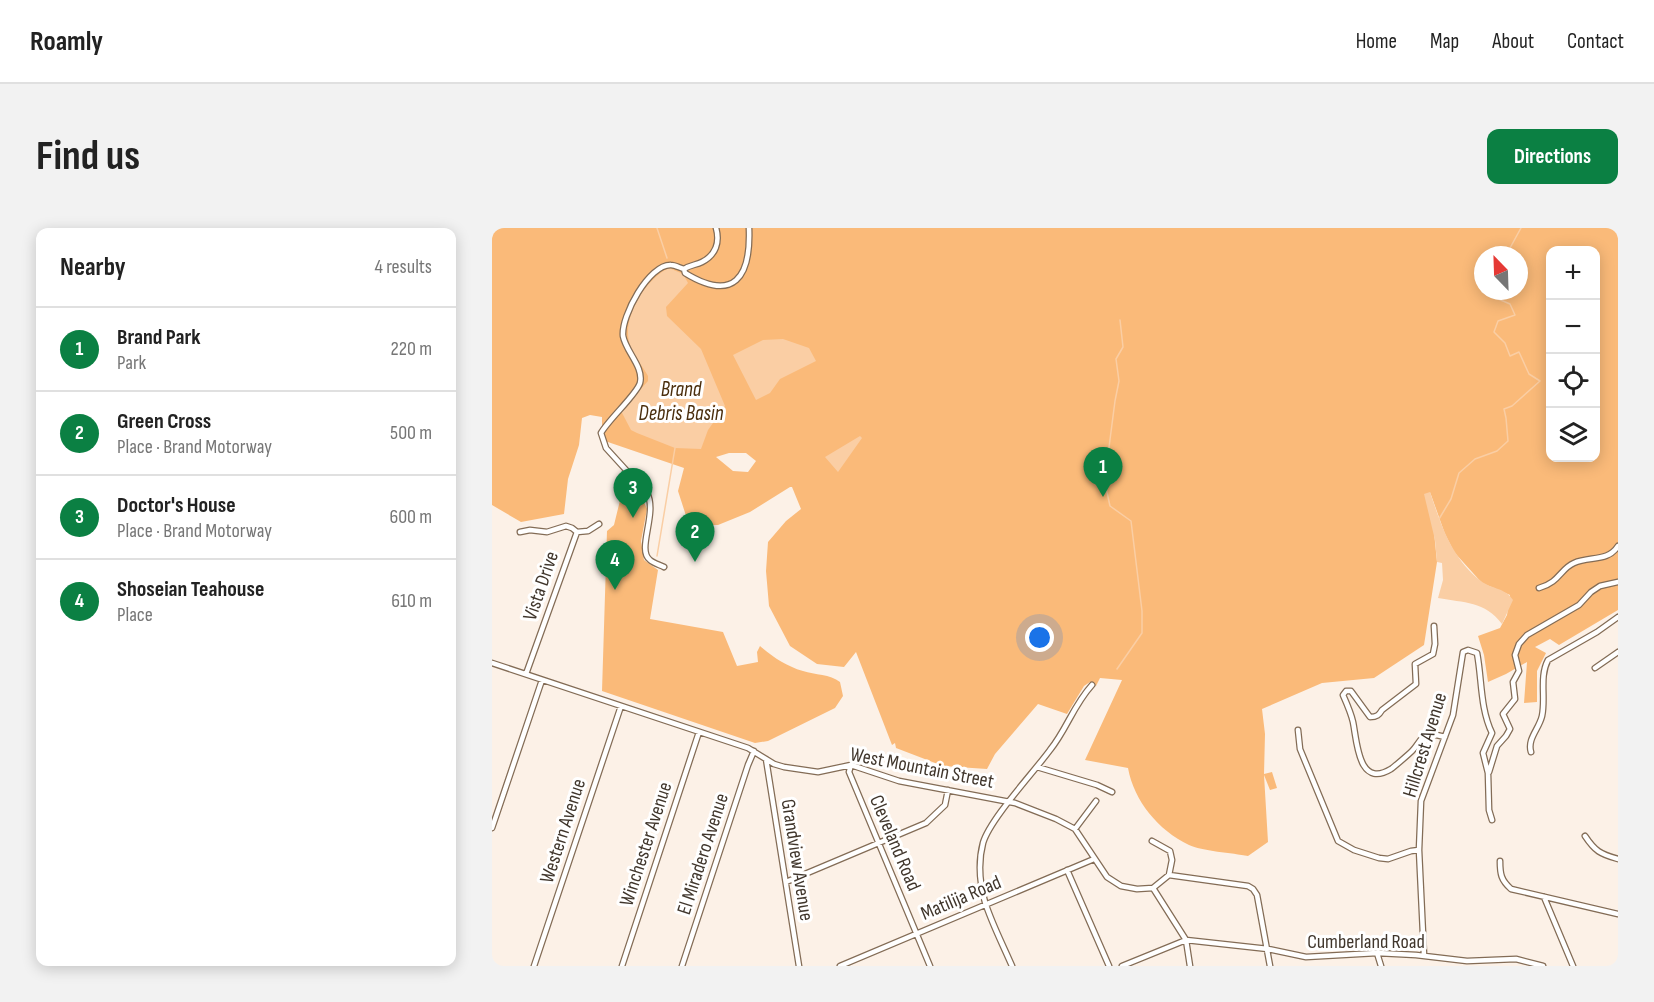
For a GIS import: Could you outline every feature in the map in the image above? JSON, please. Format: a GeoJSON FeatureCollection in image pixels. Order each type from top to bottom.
{"type":"FeatureCollection","features":[{"type":"Feature","properties":{"kind":"street"},"geometry":{"type":"LineString","coordinates":[[684,269],[712,255],[717,247],[716,228]]}},
{"type":"Feature","properties":{"kind":"street"},"geometry":{"type":"LineString","coordinates":[[664,567],[649,560],[646,555],[645,545],[651,501],[606,448],[601,433],[608,421],[639,386],[641,378],[626,346],[623,333],[626,315],[633,298],[659,269],[672,264],[684,269],[685,273],[699,281],[721,286],[730,285],[741,276],[746,265],[750,245],[749,228]]}},
{"type":"Feature","properties":{"kind":"street","name":"Vista Drive"},"geometry":{"type":"LineString","coordinates":[[526,674],[577,532],[588,531],[599,524]]}},
{"type":"Feature","properties":{"kind":"street"},"geometry":{"type":"LineString","coordinates":[[520,532],[530,530],[547,532],[566,526],[577,532]]}},
{"type":"Feature","properties":{"kind":"street"},"geometry":{"type":"LineString","coordinates":[[1539,588],[1554,582],[1571,563],[1607,556],[1618,546]]}},
{"type":"Feature","properties":{"kind":"street"},"geometry":{"type":"LineString","coordinates":[[1492,820],[1489,810],[1488,773],[1497,746],[1510,729],[1503,714],[1515,699],[1513,682],[1519,671],[1515,655],[1519,644],[1527,635],[1579,605],[1600,586],[1618,582]]}},
{"type":"Feature","properties":{"kind":"street"},"geometry":{"type":"LineString","coordinates":[[1531,752],[1529,746],[1531,739],[1542,715],[1543,681],[1548,660],[1618,617]]}},
{"type":"Feature","properties":{"kind":"street"},"geometry":{"type":"LineString","coordinates":[[1434,626],[1433,654],[1415,664],[1416,684],[1379,714],[1370,717],[1351,692],[1346,691],[1343,695],[1352,720],[1360,759],[1367,770],[1374,773],[1392,768],[1428,733],[1445,736]]}},
{"type":"Feature","properties":{"kind":"street","name":"Hillcrest Avenue"},"geometry":{"type":"LineString","coordinates":[[1424,955],[1419,850],[1421,801],[1453,715],[1463,652],[1468,650],[1477,652],[1484,697],[1483,709],[1492,733],[1483,753],[1488,773]]}},
{"type":"Feature","properties":{"kind":"street"},"geometry":{"type":"LineString","coordinates":[[1595,668],[1618,652]]}},
{"type":"Feature","properties":{"kind":"street","name":"West Mountain Street"},"geometry":{"type":"LineString","coordinates":[[492,663],[699,732],[754,752],[784,767],[818,772],[851,765],[899,781],[1010,801],[1056,819],[1074,829],[1107,877],[1121,886],[1137,889],[1154,888]]}},
{"type":"Feature","properties":{"kind":"street"},"geometry":{"type":"LineString","coordinates":[[492,828],[542,680]]}},
{"type":"Feature","properties":{"kind":"street"},"geometry":{"type":"LineString","coordinates":[[1012,966],[986,904],[981,886],[983,842],[993,823],[1052,748],[1080,699],[1092,685]]}},
{"type":"Feature","properties":{"kind":"street","name":"Western Avenue"},"geometry":{"type":"LineString","coordinates":[[534,966],[621,706]]}},
{"type":"Feature","properties":{"kind":"street"},"geometry":{"type":"LineString","coordinates":[[1298,730],[1300,749],[1338,841],[1354,850],[1388,859],[1419,850]]}},
{"type":"Feature","properties":{"kind":"street","name":"Winchester Avenue"},"geometry":{"type":"LineString","coordinates":[[622,966],[699,732]]}},
{"type":"Feature","properties":{"kind":"street","name":"El Miradero Avenue"},"geometry":{"type":"LineString","coordinates":[[682,966],[754,752]]}},
{"type":"Feature","properties":{"kind":"street","name":"Grandview Avenue"},"geometry":{"type":"LineString","coordinates":[[766,759],[799,966]]}},
{"type":"Feature","properties":{"kind":"street","name":"Cleveland Road"},"geometry":{"type":"LineString","coordinates":[[851,765],[849,772],[930,966]]}},
{"type":"Feature","properties":{"kind":"street"},"geometry":{"type":"LineString","coordinates":[[1037,767],[1097,785],[1112,792]]}},
{"type":"Feature","properties":{"kind":"street"},"geometry":{"type":"LineString","coordinates":[[786,882],[926,823],[945,805],[948,790]]}},
{"type":"Feature","properties":{"kind":"street"},"geometry":{"type":"LineString","coordinates":[[1074,829],[1096,801]]}},
{"type":"Feature","properties":{"kind":"street"},"geometry":{"type":"LineString","coordinates":[[1585,836],[1602,855],[1618,859]]}},
{"type":"Feature","properties":{"kind":"street"},"geometry":{"type":"LineString","coordinates":[[1152,841],[1170,851],[1172,861],[1169,875],[1154,888],[1186,940],[1191,966]]}},
{"type":"Feature","properties":{"kind":"street","name":"Matilija Road"},"geometry":{"type":"LineString","coordinates":[[840,966],[1094,859]]}},
{"type":"Feature","properties":{"kind":"street"},"geometry":{"type":"LineString","coordinates":[[1500,861],[1500,874],[1503,882],[1511,889],[1618,914]]}},
{"type":"Feature","properties":{"kind":"street"},"geometry":{"type":"LineString","coordinates":[[1067,870],[1109,966]]}},
{"type":"Feature","properties":{"kind":"street"},"geometry":{"type":"LineString","coordinates":[[1169,875],[1248,886],[1253,889],[1257,895],[1270,966]]}},
{"type":"Feature","properties":{"kind":"street"},"geometry":{"type":"LineString","coordinates":[[1544,897],[1573,966]]}},
{"type":"Feature","properties":{"kind":"street","name":"Cumberland Road"},"geometry":{"type":"LineString","coordinates":[[1122,966],[1186,940],[1268,949],[1306,957],[1377,953],[1424,955],[1468,964],[1516,959],[1543,966]]}},
{"type":"Feature","properties":{"kind":"street"},"geometry":{"type":"LineString","coordinates":[[1377,953],[1381,966]]}},
{"type":"Feature","properties":{"kind":"shaded area"},"geometry":{"type":"Polygon","coordinates":[[[492,228],[1618,228],[1618,610],[1559,645],[1550,639],[1535,647],[1546,653],[1537,671],[1537,702],[1524,703],[1527,662],[1488,682],[1484,655],[1478,636],[1500,628],[1507,615],[1510,595],[1482,583],[1454,552],[1430,492],[1437,562],[1424,645],[1374,678],[1322,683],[1262,709],[1265,734],[1264,774],[1272,772],[1277,788],[1270,790],[1264,775],[1268,842],[1248,856],[1201,849],[1178,839],[1149,813],[1136,792],[1128,768],[1085,760],[1122,680],[1100,678],[1096,686],[1090,682],[1084,686],[1067,714],[1038,704],[995,754],[987,769],[943,766],[896,748],[895,743],[892,745],[856,652],[844,667],[817,664],[790,646],[769,606],[766,571],[768,542],[786,521],[801,509],[792,487],[750,512],[718,525],[689,525],[678,491],[684,468],[602,440],[602,417],[590,415],[582,418],[579,445],[568,479],[564,514],[521,522],[492,505],[492,228]],[[729,453],[716,457],[733,471],[748,472],[756,461],[746,453],[729,453]]]}},
{"type":"Feature","properties":{"kind":"shaded area"},"geometry":{"type":"Polygon","coordinates":[[[625,480],[642,497],[647,509],[641,541],[644,560],[658,570],[650,619],[723,632],[737,666],[758,662],[757,652],[760,646],[791,667],[836,679],[840,682],[843,696],[835,708],[768,741],[755,743],[602,691],[607,531],[614,525],[625,480]]]}},
{"type":"Feature","properties":{"kind":"water","name":"Brand Debris Basin"},"geometry":{"type":"Polygon","coordinates":[[[669,268],[683,274],[688,283],[666,307],[667,316],[701,349],[725,406],[708,430],[701,449],[675,448],[637,433],[631,430],[621,411],[648,381],[648,376],[631,348],[628,337],[631,314],[636,302],[651,281],[669,268]]]}},
{"type":"Feature","properties":{"kind":"water"},"geometry":{"type":"Polygon","coordinates":[[[783,339],[809,348],[816,361],[780,379],[770,393],[756,400],[733,355],[763,340],[783,339]]]}},
{"type":"Feature","properties":{"kind":"water"},"geometry":{"type":"Polygon","coordinates":[[[860,436],[862,438],[838,472],[825,457],[860,436]]]}},
{"type":"Feature","properties":{"kind":"water"},"geometry":{"type":"Polygon","coordinates":[[[1430,492],[1443,529],[1462,562],[1481,581],[1506,593],[1513,600],[1502,624],[1495,616],[1481,607],[1438,598],[1443,580],[1442,563],[1437,562],[1435,540],[1424,494],[1430,492]]]}},
{"type":"Feature","properties":{"kind":"waterway"},"geometry":{"type":"LineString","coordinates":[[657,228],[667,258]]}},
{"type":"Feature","properties":{"kind":"waterway"},"geometry":{"type":"LineString","coordinates":[[1511,246],[1521,228]]}},
{"type":"Feature","properties":{"kind":"waterway"},"geometry":{"type":"LineString","coordinates":[[1439,519],[1451,499],[1459,473],[1475,459],[1497,451],[1508,441],[1504,409],[1512,406],[1540,381],[1529,374],[1519,352],[1510,356],[1505,343],[1494,332],[1498,321],[1515,315],[1510,304],[1501,300]]}},
{"type":"Feature","properties":{"kind":"waterway"},"geometry":{"type":"LineString","coordinates":[[1117,669],[1142,633],[1142,611],[1131,521],[1110,506],[1106,488],[1111,475],[1108,455],[1119,381],[1116,359],[1123,347],[1120,320]]}},
{"type":"Feature","properties":{"kind":"waterway"},"geometry":{"type":"LineString","coordinates":[[657,556],[675,448]]}},
{"type":"Feature","properties":{"kind":"place","name":"Brand Park"},"geometry":{"type":"Point","coordinates":[1103,497]}},
{"type":"Feature","properties":{"kind":"place","name":"Doctor's House"},"geometry":{"type":"Point","coordinates":[633,518]}},
{"type":"Feature","properties":{"kind":"place","name":"Green Cross"},"geometry":{"type":"Point","coordinates":[695,562]}},
{"type":"Feature","properties":{"kind":"place","name":"Shoseian Teahouse"},"geometry":{"type":"Point","coordinates":[615,590]}}]}
